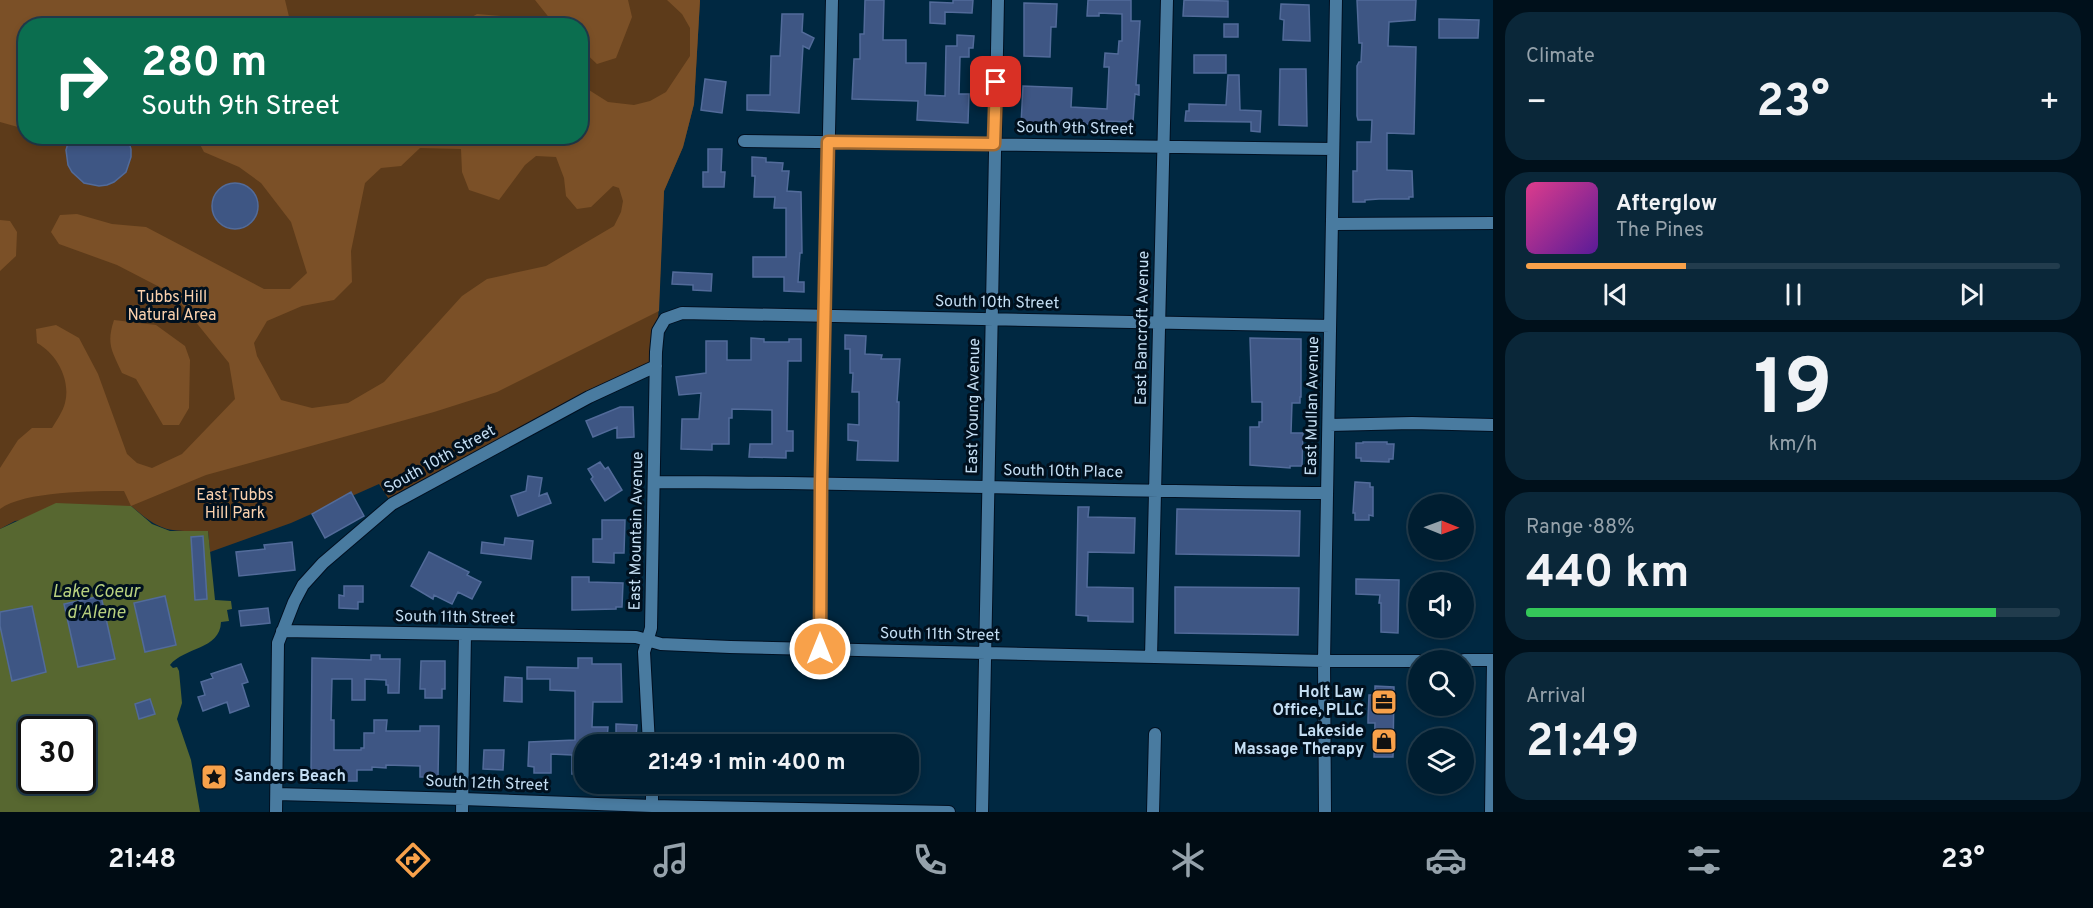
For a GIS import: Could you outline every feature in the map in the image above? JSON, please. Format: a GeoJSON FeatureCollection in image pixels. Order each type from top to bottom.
{"type":"FeatureCollection","features":[{"type":"Feature","properties":{"kind":"street"},"geometry":{"type":"LineString","coordinates":[[820,649],[824,315],[832,0]]}},
{"type":"Feature","properties":{"kind":"street","name":"East Young Avenue"},"geometry":{"type":"LineString","coordinates":[[982,812],[998,0]]}},
{"type":"Feature","properties":{"kind":"street","name":"East Bancroft Avenue"},"geometry":{"type":"LineString","coordinates":[[1151,657],[1167,0]]}},
{"type":"Feature","properties":{"kind":"street","name":"East Mullan Avenue"},"geometry":{"type":"LineString","coordinates":[[1325,812],[1324,661],[1336,0]]}},
{"type":"Feature","properties":{"kind":"street","name":"South 9th Street"},"geometry":{"type":"LineString","coordinates":[[744,141],[1333,149]]}},
{"type":"Feature","properties":{"kind":"street"},"geometry":{"type":"LineString","coordinates":[[1333,224],[1493,223]]}},
{"type":"Feature","properties":{"kind":"street","name":"South 10th Street"},"geometry":{"type":"LineString","coordinates":[[665,319],[682,313],[1330,326]]}},
{"type":"Feature","properties":{"kind":"street","name":"East Mountain Avenue"},"geometry":{"type":"LineString","coordinates":[[648,734],[644,652],[651,628],[658,331],[665,319]]}},
{"type":"Feature","properties":{"kind":"street","name":"South 10th Street"},"geometry":{"type":"LineString","coordinates":[[276,812],[278,643],[303,585],[323,563],[392,504],[590,397],[656,366]]}},
{"type":"Feature","properties":{"kind":"street"},"geometry":{"type":"LineString","coordinates":[[1329,425],[1493,424]]}},
{"type":"Feature","properties":{"kind":"street","name":"South 10th Place"},"geometry":{"type":"LineString","coordinates":[[654,482],[1327,493]]}},
{"type":"Feature","properties":{"kind":"street","name":"South 11th Street"},"geometry":{"type":"LineString","coordinates":[[282,631],[636,638],[661,644],[820,649],[1408,661]]}},
{"type":"Feature","properties":{"kind":"street"},"geometry":{"type":"LineString","coordinates":[[462,812],[465,634]]}},
{"type":"Feature","properties":{"kind":"street"},"geometry":{"type":"LineString","coordinates":[[1474,661],[1493,662],[1491,812]]}},
{"type":"Feature","properties":{"kind":"street"},"geometry":{"type":"LineString","coordinates":[[1153,812],[1155,734]]}},
{"type":"Feature","properties":{"kind":"street","name":"South 12th Street"},"geometry":{"type":"LineString","coordinates":[[276,794],[463,799],[652,809],[949,812]]}},
{"type":"Feature","properties":{"kind":"green space","name":"Tubbs Hill Natural Area"},"geometry":{"type":"Polygon","coordinates":[[[0,0],[700,0],[694,104],[683,147],[664,191],[656,366],[392,504],[379,484],[291,523],[210,552],[208,531],[166,529],[131,506],[15,521],[0,529],[0,0]]]}},
{"type":"Feature","properties":{"kind":"shaded area"},"geometry":{"type":"Polygon","coordinates":[[[0,0],[285,0],[289,18],[18,18],[18,127],[0,122],[0,0]]]}},
{"type":"Feature","properties":{"kind":"shaded area"},"geometry":{"type":"Polygon","coordinates":[[[535,0],[628,0],[632,17],[616,58],[597,64],[588,56],[588,18],[549,18],[535,0]]]}},
{"type":"Feature","properties":{"kind":"shaded area"},"geometry":{"type":"Polygon","coordinates":[[[667,0],[700,0],[694,104],[683,147],[664,191],[659,311],[497,392],[434,412],[206,475],[131,506],[124,491],[95,491],[42,495],[11,503],[0,509],[0,468],[18,440],[32,428],[52,428],[65,403],[66,385],[61,368],[51,354],[37,343],[36,329],[56,325],[79,338],[98,374],[127,454],[137,463],[152,468],[182,454],[235,399],[229,363],[173,294],[117,265],[59,244],[51,232],[60,215],[77,214],[112,224],[146,227],[264,289],[290,289],[307,273],[291,222],[261,183],[239,167],[204,152],[200,144],[588,144],[588,89],[608,102],[634,105],[650,101],[666,92],[690,56],[690,28],[682,14],[667,0]],[[420,148],[401,166],[381,168],[365,183],[351,251],[352,282],[334,300],[302,306],[267,321],[254,343],[257,356],[281,400],[312,408],[348,403],[384,382],[462,296],[487,279],[546,266],[614,226],[621,212],[623,201],[619,188],[613,186],[591,207],[577,209],[566,196],[564,178],[556,157],[536,156],[525,165],[499,200],[469,190],[462,172],[461,149],[420,148]]]}},
{"type":"Feature","properties":{"kind":"shaded area"},"geometry":{"type":"Polygon","coordinates":[[[477,14],[514,18],[470,18],[477,14]]]}},
{"type":"Feature","properties":{"kind":"shaded area"},"geometry":{"type":"Polygon","coordinates":[[[0,220],[10,221],[17,232],[16,256],[0,271],[0,220]]]}},
{"type":"Feature","properties":{"kind":"shaded area"},"geometry":{"type":"Polygon","coordinates":[[[114,320],[156,325],[185,346],[190,360],[189,408],[179,425],[163,425],[136,379],[122,373],[110,342],[114,320]]]}},
{"type":"Feature","properties":{"kind":"water","name":"Lake Coeur d'Alene"},"geometry":{"type":"Polygon","coordinates":[[[56,503],[131,506],[152,524],[170,531],[208,531],[215,600],[231,601],[232,609],[227,610],[229,621],[221,622],[215,638],[176,659],[170,665],[173,668],[177,667],[179,671],[182,703],[177,719],[191,760],[200,812],[0,812],[0,529],[56,503]]]}},
{"type":"Feature","properties":{"kind":"building"},"geometry":{"type":"Polygon","coordinates":[[[865,0],[884,0],[883,40],[906,40],[906,63],[926,63],[925,95],[945,96],[946,46],[957,46],[957,35],[974,36],[973,48],[969,48],[969,57],[960,57],[959,94],[969,94],[968,123],[917,120],[918,101],[852,99],[854,59],[860,59],[860,34],[864,34],[865,0]]]}},
{"type":"Feature","properties":{"kind":"building"},"geometry":{"type":"Polygon","coordinates":[[[953,0],[973,0],[972,13],[945,12],[945,24],[930,23],[930,2],[953,3],[953,0]]]}},
{"type":"Feature","properties":{"kind":"building"},"geometry":{"type":"Polygon","coordinates":[[[1088,0],[1131,0],[1131,21],[1140,21],[1136,85],[1139,85],[1139,95],[1135,94],[1133,122],[1021,124],[1023,86],[1072,88],[1071,107],[1107,109],[1109,67],[1104,67],[1105,53],[1118,54],[1119,41],[1122,41],[1122,14],[1099,13],[1099,16],[1087,16],[1088,0]]]}},
{"type":"Feature","properties":{"kind":"building"},"geometry":{"type":"Polygon","coordinates":[[[1184,0],[1228,1],[1228,17],[1183,16],[1184,0]]]}},
{"type":"Feature","properties":{"kind":"building"},"geometry":{"type":"Polygon","coordinates":[[[1357,0],[1416,0],[1415,20],[1389,22],[1388,46],[1416,47],[1414,134],[1387,133],[1387,170],[1412,171],[1413,197],[1409,199],[1353,202],[1353,171],[1357,171],[1357,142],[1371,142],[1372,120],[1358,120],[1357,116],[1357,66],[1361,62],[1362,43],[1359,43],[1357,0]]]}},
{"type":"Feature","properties":{"kind":"building"},"geometry":{"type":"Polygon","coordinates":[[[1024,3],[1057,4],[1056,27],[1051,27],[1050,57],[1024,56],[1024,3]]]}},
{"type":"Feature","properties":{"kind":"building"},"geometry":{"type":"Polygon","coordinates":[[[1281,4],[1309,5],[1310,41],[1283,40],[1284,20],[1280,19],[1281,4]]]}},
{"type":"Feature","properties":{"kind":"building"},"geometry":{"type":"Polygon","coordinates":[[[782,14],[803,14],[802,32],[814,38],[809,49],[803,46],[799,113],[747,110],[747,95],[770,95],[771,56],[780,56],[782,14]]]}},
{"type":"Feature","properties":{"kind":"building"},"geometry":{"type":"Polygon","coordinates":[[[1439,19],[1479,20],[1478,38],[1439,38],[1439,19]]]}},
{"type":"Feature","properties":{"kind":"building"},"geometry":{"type":"Polygon","coordinates":[[[1224,24],[1238,24],[1238,37],[1224,37],[1224,24]]]}},
{"type":"Feature","properties":{"kind":"building"},"geometry":{"type":"Polygon","coordinates":[[[1194,55],[1226,55],[1226,73],[1194,73],[1194,55]]]}},
{"type":"Feature","properties":{"kind":"building"},"geometry":{"type":"Polygon","coordinates":[[[1280,69],[1306,69],[1307,126],[1279,125],[1280,69]]]}},
{"type":"Feature","properties":{"kind":"building"},"geometry":{"type":"Polygon","coordinates":[[[1228,75],[1239,75],[1240,110],[1261,111],[1260,132],[1251,131],[1251,122],[1185,121],[1189,104],[1226,105],[1228,75]]]}},
{"type":"Feature","properties":{"kind":"building"},"geometry":{"type":"Polygon","coordinates":[[[705,79],[726,82],[722,113],[701,110],[705,79]]]}},
{"type":"Feature","properties":{"kind":"building"},"geometry":{"type":"Polygon","coordinates":[[[68,144],[129,144],[131,157],[126,172],[114,182],[99,186],[84,183],[72,172],[68,165],[68,144]]]}},
{"type":"Feature","properties":{"kind":"building"},"geometry":{"type":"Polygon","coordinates":[[[708,149],[722,149],[721,172],[725,172],[724,187],[703,187],[703,172],[708,172],[708,149]]]}},
{"type":"Feature","properties":{"kind":"building"},"geometry":{"type":"Polygon","coordinates":[[[752,157],[766,158],[766,162],[783,163],[782,171],[789,171],[787,191],[801,192],[802,253],[800,253],[798,282],[804,282],[804,292],[784,291],[784,277],[753,277],[753,257],[786,257],[786,208],[774,208],[775,197],[754,197],[755,176],[752,176],[752,157]]]}},
{"type":"Feature","properties":{"kind":"building"},"geometry":{"type":"Polygon","coordinates":[[[235,183],[251,190],[258,206],[251,222],[235,229],[219,222],[212,206],[219,190],[235,183]]]}},
{"type":"Feature","properties":{"kind":"building"},"geometry":{"type":"Polygon","coordinates":[[[673,272],[712,274],[711,291],[693,290],[693,285],[672,284],[673,272]]]}},
{"type":"Feature","properties":{"kind":"building"},"geometry":{"type":"Polygon","coordinates":[[[845,335],[866,336],[865,354],[882,355],[881,359],[900,359],[897,402],[899,402],[898,461],[857,460],[858,441],[848,440],[848,424],[859,425],[859,392],[852,392],[853,373],[850,373],[850,349],[845,349],[845,335]]]}},
{"type":"Feature","properties":{"kind":"building"},"geometry":{"type":"Polygon","coordinates":[[[751,338],[764,339],[764,342],[789,342],[789,339],[801,339],[801,361],[788,361],[787,431],[793,431],[793,451],[786,451],[786,458],[749,457],[750,444],[772,444],[772,410],[732,409],[732,418],[729,418],[729,444],[712,444],[712,450],[681,449],[682,419],[699,419],[701,393],[679,395],[676,377],[706,373],[706,341],[727,341],[727,360],[751,360],[751,338]]]}},
{"type":"Feature","properties":{"kind":"building"},"geometry":{"type":"Polygon","coordinates":[[[1250,338],[1301,339],[1301,397],[1300,403],[1292,403],[1291,433],[1303,433],[1302,466],[1290,466],[1290,468],[1250,465],[1250,427],[1259,427],[1259,422],[1262,422],[1262,402],[1252,402],[1250,338]]]}},
{"type":"Feature","properties":{"kind":"building"},"geometry":{"type":"Polygon","coordinates":[[[620,407],[633,407],[634,437],[617,438],[617,427],[593,437],[586,421],[620,407]]]}},
{"type":"Feature","properties":{"kind":"building"},"geometry":{"type":"Polygon","coordinates":[[[1356,443],[1394,444],[1393,459],[1389,459],[1389,462],[1361,461],[1361,458],[1356,458],[1356,443]]]}},
{"type":"Feature","properties":{"kind":"building"},"geometry":{"type":"Polygon","coordinates":[[[600,462],[605,469],[608,467],[622,490],[605,501],[591,479],[593,477],[588,469],[600,462]]]}},
{"type":"Feature","properties":{"kind":"building"},"geometry":{"type":"Polygon","coordinates":[[[528,476],[542,478],[539,496],[547,493],[551,503],[518,516],[511,496],[526,491],[528,476]]]}},
{"type":"Feature","properties":{"kind":"building"},"geometry":{"type":"Polygon","coordinates":[[[1355,482],[1370,483],[1370,487],[1373,487],[1373,516],[1369,515],[1369,520],[1355,520],[1355,513],[1353,513],[1355,482]]]}},
{"type":"Feature","properties":{"kind":"building"},"geometry":{"type":"Polygon","coordinates":[[[351,492],[364,516],[325,538],[312,514],[351,492]]]}},
{"type":"Feature","properties":{"kind":"building"},"geometry":{"type":"Polygon","coordinates":[[[1078,507],[1089,507],[1088,517],[1135,518],[1134,553],[1088,552],[1087,587],[1133,588],[1133,622],[1088,621],[1088,616],[1076,615],[1078,507]]]}},
{"type":"Feature","properties":{"kind":"building"},"geometry":{"type":"Polygon","coordinates":[[[1177,509],[1300,511],[1299,556],[1176,554],[1177,509]]]}},
{"type":"Feature","properties":{"kind":"building"},"geometry":{"type":"Polygon","coordinates":[[[602,520],[625,520],[624,553],[614,553],[614,563],[593,562],[593,539],[602,539],[602,520]]]}},
{"type":"Feature","properties":{"kind":"building"},"geometry":{"type":"Polygon","coordinates":[[[203,536],[207,599],[195,600],[191,537],[203,536]]]}},
{"type":"Feature","properties":{"kind":"building"},"geometry":{"type":"Polygon","coordinates":[[[505,538],[533,541],[531,559],[481,553],[482,542],[504,545],[505,538]]]}},
{"type":"Feature","properties":{"kind":"building"},"geometry":{"type":"Polygon","coordinates":[[[292,542],[295,570],[239,576],[236,552],[265,549],[264,545],[292,542]]]}},
{"type":"Feature","properties":{"kind":"building"},"geometry":{"type":"Polygon","coordinates":[[[429,552],[469,572],[467,575],[481,582],[472,599],[458,592],[452,604],[434,595],[433,599],[411,586],[429,552]]]}},
{"type":"Feature","properties":{"kind":"building"},"geometry":{"type":"Polygon","coordinates":[[[572,577],[589,577],[589,582],[623,583],[622,607],[572,610],[572,577]]]}},
{"type":"Feature","properties":{"kind":"building"},"geometry":{"type":"Polygon","coordinates":[[[1356,579],[1399,580],[1398,633],[1381,632],[1380,595],[1356,594],[1356,579]]]}},
{"type":"Feature","properties":{"kind":"building"},"geometry":{"type":"Polygon","coordinates":[[[344,586],[363,586],[363,602],[358,602],[358,609],[339,608],[339,595],[344,596],[344,586]]]}},
{"type":"Feature","properties":{"kind":"building"},"geometry":{"type":"Polygon","coordinates":[[[1175,587],[1299,588],[1298,635],[1175,633],[1175,587]]]}},
{"type":"Feature","properties":{"kind":"building"},"geometry":{"type":"Polygon","coordinates":[[[101,596],[115,659],[78,667],[64,604],[101,596]]]}},
{"type":"Feature","properties":{"kind":"building"},"geometry":{"type":"Polygon","coordinates":[[[165,596],[176,645],[145,652],[134,603],[165,596]]]}},
{"type":"Feature","properties":{"kind":"building"},"geometry":{"type":"Polygon","coordinates":[[[32,606],[46,672],[12,681],[0,626],[0,612],[32,606]]]}},
{"type":"Feature","properties":{"kind":"building"},"geometry":{"type":"Polygon","coordinates":[[[268,608],[270,623],[241,626],[239,611],[268,608]]]}},
{"type":"Feature","properties":{"kind":"building"},"geometry":{"type":"Polygon","coordinates":[[[371,655],[380,655],[380,659],[400,659],[399,693],[388,693],[386,680],[365,679],[365,700],[352,700],[352,679],[332,679],[331,720],[334,720],[334,750],[364,748],[364,733],[374,733],[374,720],[387,720],[386,731],[420,731],[420,726],[439,726],[438,777],[420,777],[420,766],[386,765],[386,768],[372,767],[372,770],[357,770],[357,781],[340,781],[341,775],[311,775],[312,658],[371,660],[371,655]]]}},
{"type":"Feature","properties":{"kind":"building"},"geometry":{"type":"Polygon","coordinates":[[[578,658],[592,658],[592,664],[621,664],[622,702],[593,702],[592,727],[608,727],[607,734],[575,734],[575,691],[550,690],[550,679],[527,679],[527,667],[578,668],[578,658]]]}},
{"type":"Feature","properties":{"kind":"building"},"geometry":{"type":"Polygon","coordinates":[[[421,661],[445,661],[445,689],[442,689],[442,698],[425,698],[425,689],[420,689],[421,661]]]}},
{"type":"Feature","properties":{"kind":"building"},"geometry":{"type":"Polygon","coordinates":[[[241,664],[248,682],[242,684],[249,706],[230,713],[227,702],[203,711],[198,697],[205,695],[201,682],[213,678],[211,674],[241,664]]]}},
{"type":"Feature","properties":{"kind":"building"},"geometry":{"type":"Polygon","coordinates":[[[505,677],[522,678],[522,702],[504,701],[505,677]]]}},
{"type":"Feature","properties":{"kind":"building"},"geometry":{"type":"Polygon","coordinates":[[[1375,686],[1394,687],[1393,757],[1374,757],[1375,723],[1368,723],[1368,718],[1369,695],[1375,695],[1375,686]]]}},
{"type":"Feature","properties":{"kind":"building"},"geometry":{"type":"Polygon","coordinates":[[[150,699],[155,714],[139,719],[135,704],[150,699]]]}},
{"type":"Feature","properties":{"kind":"building"},"geometry":{"type":"Polygon","coordinates":[[[616,724],[637,725],[636,734],[616,734],[616,724]]]}},
{"type":"Feature","properties":{"kind":"building"},"geometry":{"type":"Polygon","coordinates":[[[574,740],[574,774],[572,774],[572,755],[551,754],[551,773],[534,773],[534,767],[528,766],[529,742],[574,740]]]}},
{"type":"Feature","properties":{"kind":"building"},"geometry":{"type":"Polygon","coordinates":[[[484,750],[504,750],[503,770],[483,769],[484,750]]]}},
{"type":"Feature","properties":{"kind":"place","name":"Holt Law Office, PLLC"},"geometry":{"type":"Point","coordinates":[1384,702]}},
{"type":"Feature","properties":{"kind":"place","name":"Lakeside Massage Therapy"},"geometry":{"type":"Point","coordinates":[1384,741]}},
{"type":"Feature","properties":{"kind":"place","name":"Sanders Beach"},"geometry":{"type":"Point","coordinates":[214,777]}},
{"type":"Feature","properties":{"kind":"route"},"geometry":{"type":"LineString","coordinates":[[820,649],[828,142],[994,144],[996,82]]}},
{"type":"Feature","properties":{"kind":"park label","name":"East Tubbs Hill Park"},"geometry":{"type":"Point","coordinates":[235,505]}}]}
